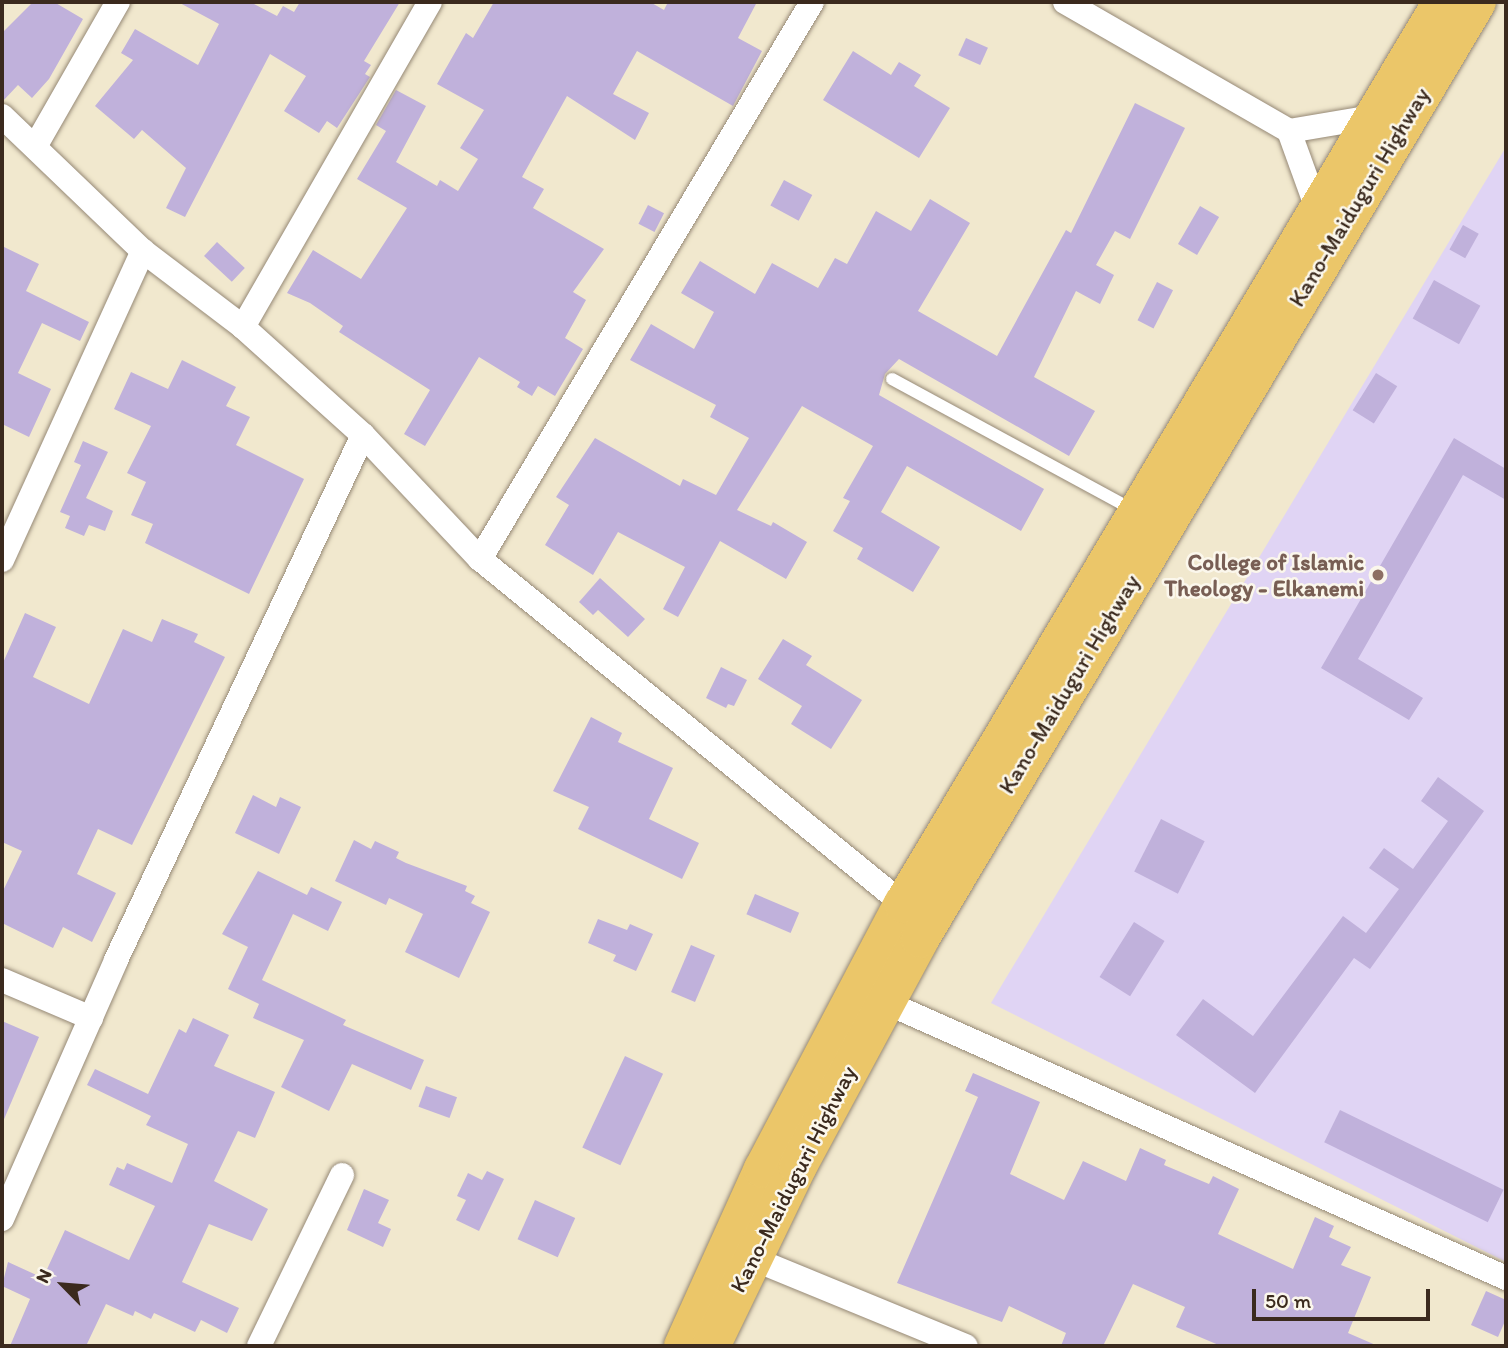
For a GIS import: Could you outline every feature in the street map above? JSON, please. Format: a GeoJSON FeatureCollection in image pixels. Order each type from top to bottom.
{"type":"FeatureCollection","features":[{"type":"Feature","properties":{"kind":"highway","name":"Kano-Maiduguri Highway"},"geometry":{"type":"LineString","coordinates":[[683,1346],[763,1169],[903,904],[1442,2]]}},
{"type":"Feature","properties":{"kind":"highway","name":"Kano-Maiduguri Highway"},"geometry":{"type":"LineString","coordinates":[[711,1346],[751,1258],[885,1002],[992,814],[1477,2]]}},
{"type":"Feature","properties":{"kind":"street"},"geometry":{"type":"LineString","coordinates":[[36,145],[118,2]]}},
{"type":"Feature","properties":{"kind":"street"},"geometry":{"type":"LineString","coordinates":[[243,327],[430,2]]}},
{"type":"Feature","properties":{"kind":"street"},"geometry":{"type":"LineString","coordinates":[[480,559],[813,2]]}},
{"type":"Feature","properties":{"kind":"street"},"geometry":{"type":"LineString","coordinates":[[1065,2],[1289,131],[1372,117]]}},
{"type":"Feature","properties":{"kind":"street"},"geometry":{"type":"LineString","coordinates":[[2,116],[36,145],[144,251],[243,327],[363,435],[480,559],[903,904]]}},
{"type":"Feature","properties":{"kind":"street"},"geometry":{"type":"LineString","coordinates":[[1289,131],[1318,211]]}},
{"type":"Feature","properties":{"kind":"street"},"geometry":{"type":"LineString","coordinates":[[2,560],[144,251]]}},
{"type":"Feature","properties":{"kind":"street"},"geometry":{"type":"LineString","coordinates":[[2,1219],[91,1017],[363,435]]}},
{"type":"Feature","properties":{"kind":"street"},"geometry":{"type":"LineString","coordinates":[[2,980],[91,1017]]}},
{"type":"Feature","properties":{"kind":"street"},"geometry":{"type":"LineString","coordinates":[[885,1002],[1506,1279]]}},
{"type":"Feature","properties":{"kind":"street"},"geometry":{"type":"LineString","coordinates":[[259,1346],[342,1175]]}},
{"type":"Feature","properties":{"kind":"street"},"geometry":{"type":"LineString","coordinates":[[751,1258],[966,1346]]}},
{"type":"Feature","properties":{"kind":"lane"},"geometry":{"type":"LineString","coordinates":[[892,379],[1139,513]]}},
{"type":"Feature","properties":{"kind":"shaded area","name":"College of Islamic Theology - Elkanemi"},"geometry":{"type":"Polygon","coordinates":[[[1506,147],[1506,1262],[991,1003],[1506,147]]]}},
{"type":"Feature","properties":{"kind":"building"},"geometry":{"type":"Polygon","coordinates":[[[33,2],[54,2],[83,19],[49,79],[32,98],[18,85],[2,102],[2,33],[33,2]]]}},
{"type":"Feature","properties":{"kind":"building"},"geometry":{"type":"Polygon","coordinates":[[[178,2],[250,2],[277,16],[283,6],[294,12],[300,2],[400,2],[364,61],[371,65],[365,74],[370,77],[337,128],[327,121],[319,133],[284,111],[306,76],[270,54],[185,217],[166,208],[186,168],[142,130],[134,139],[95,106],[133,60],[121,53],[135,29],[198,65],[219,24],[178,2]]]}},
{"type":"Feature","properties":{"kind":"building"},"geometry":{"type":"Polygon","coordinates":[[[494,2],[650,2],[664,10],[668,2],[757,2],[738,38],[762,51],[733,106],[637,51],[613,94],[649,113],[635,140],[567,96],[522,177],[544,189],[533,208],[604,249],[573,292],[586,300],[565,338],[583,349],[555,396],[538,386],[532,396],[517,387],[520,382],[479,357],[425,446],[404,434],[430,390],[339,332],[343,326],[310,303],[287,293],[313,250],[361,279],[407,208],[357,179],[386,131],[376,125],[396,90],[426,106],[396,162],[437,186],[440,180],[458,191],[478,159],[460,148],[484,110],[437,84],[466,33],[473,38],[494,2]]]}},
{"type":"Feature","properties":{"kind":"building"},"geometry":{"type":"Polygon","coordinates":[[[966,38],[988,48],[980,65],[958,55],[966,38]]]}},
{"type":"Feature","properties":{"kind":"building"},"geometry":{"type":"Polygon","coordinates":[[[853,51],[891,75],[899,62],[921,75],[914,86],[950,108],[919,158],[823,100],[853,51]]]}},
{"type":"Feature","properties":{"kind":"building"},"geometry":{"type":"Polygon","coordinates":[[[1135,103],[1185,128],[1130,239],[1115,231],[1096,265],[1114,275],[1100,304],[1076,291],[1034,377],[1095,411],[1069,456],[899,359],[885,374],[879,395],[1044,489],[1021,531],[907,466],[881,512],[940,547],[913,592],[857,559],[863,548],[833,531],[850,501],[843,498],[873,446],[802,406],[737,510],[771,526],[773,522],[807,542],[786,579],[720,541],[678,617],[663,609],[685,567],[618,532],[593,575],[545,545],[569,505],[556,497],[595,438],[680,486],[683,479],[716,495],[749,438],[710,417],[716,405],[630,360],[651,324],[694,349],[714,312],[681,293],[700,261],[755,294],[772,263],[818,288],[835,258],[847,264],[876,211],[911,231],[930,199],[970,223],[918,311],[997,356],[1066,230],[1071,233],[1135,103]]]}},
{"type":"Feature","properties":{"kind":"building"},"geometry":{"type":"Polygon","coordinates":[[[784,180],[812,195],[799,221],[770,206],[784,180]]]}},
{"type":"Feature","properties":{"kind":"building"},"geometry":{"type":"Polygon","coordinates":[[[648,205],[664,213],[655,232],[638,224],[648,205]]]}},
{"type":"Feature","properties":{"kind":"building"},"geometry":{"type":"Polygon","coordinates":[[[1200,206],[1219,217],[1197,255],[1178,244],[1200,206]]]}},
{"type":"Feature","properties":{"kind":"building"},"geometry":{"type":"Polygon","coordinates":[[[1463,225],[1479,234],[1465,258],[1449,249],[1463,225]]]}},
{"type":"Feature","properties":{"kind":"building"},"geometry":{"type":"Polygon","coordinates":[[[217,242],[245,268],[232,282],[204,256],[217,242]]]}},
{"type":"Feature","properties":{"kind":"building"},"geometry":{"type":"Polygon","coordinates":[[[2,246],[39,264],[26,291],[89,322],[80,341],[42,323],[18,373],[51,389],[29,437],[2,424],[2,246]]]}},
{"type":"Feature","properties":{"kind":"building"},"geometry":{"type":"Polygon","coordinates":[[[1434,280],[1480,306],[1459,344],[1413,318],[1434,280]]]}},
{"type":"Feature","properties":{"kind":"building"},"geometry":{"type":"Polygon","coordinates":[[[1157,282],[1173,290],[1154,328],[1137,320],[1157,282]]]}},
{"type":"Feature","properties":{"kind":"building"},"geometry":{"type":"Polygon","coordinates":[[[182,360],[236,387],[226,406],[250,417],[236,445],[304,479],[249,594],[145,543],[153,524],[131,515],[146,482],[127,473],[151,426],[114,409],[131,372],[168,389],[182,360]]]}},
{"type":"Feature","properties":{"kind":"building"},"geometry":{"type":"Polygon","coordinates":[[[1376,373],[1397,386],[1374,424],[1353,410],[1376,373]]]}},
{"type":"Feature","properties":{"kind":"building"},"geometry":{"type":"Polygon","coordinates":[[[1454,438],[1506,469],[1506,500],[1463,475],[1358,659],[1423,698],[1409,720],[1321,668],[1454,438]]]}},
{"type":"Feature","properties":{"kind":"building"},"geometry":{"type":"Polygon","coordinates":[[[83,441],[108,452],[86,498],[113,511],[105,531],[89,525],[84,536],[65,528],[70,516],[60,512],[81,465],[74,462],[83,441]]]}},
{"type":"Feature","properties":{"kind":"building"},"geometry":{"type":"Polygon","coordinates":[[[600,578],[645,619],[628,637],[598,610],[593,615],[579,602],[600,578]]]}},
{"type":"Feature","properties":{"kind":"building"},"geometry":{"type":"Polygon","coordinates":[[[25,613],[56,627],[33,677],[89,704],[123,629],[152,642],[162,619],[198,634],[194,642],[225,657],[132,845],[98,829],[77,874],[116,893],[92,942],[63,927],[53,948],[2,923],[2,893],[22,851],[2,842],[2,665],[25,613]]]}},
{"type":"Feature","properties":{"kind":"building"},"geometry":{"type":"Polygon","coordinates":[[[783,639],[812,656],[806,665],[862,700],[831,749],[791,724],[802,706],[758,679],[783,639]]]}},
{"type":"Feature","properties":{"kind":"building"},"geometry":{"type":"Polygon","coordinates":[[[721,667],[747,680],[734,706],[728,704],[726,708],[706,698],[721,667]]]}},
{"type":"Feature","properties":{"kind":"building"},"geometry":{"type":"Polygon","coordinates":[[[591,717],[622,733],[618,742],[673,768],[649,819],[699,843],[682,879],[578,829],[589,807],[553,791],[591,717]]]}},
{"type":"Feature","properties":{"kind":"building"},"geometry":{"type":"Polygon","coordinates":[[[1438,777],[1484,811],[1370,969],[1354,958],[1255,1093],[1176,1035],[1203,999],[1253,1036],[1343,916],[1366,933],[1399,889],[1369,868],[1384,848],[1413,869],[1448,821],[1421,801],[1438,777]]]}},
{"type":"Feature","properties":{"kind":"building"},"geometry":{"type":"Polygon","coordinates":[[[253,795],[276,807],[280,797],[301,807],[279,854],[235,833],[253,795]]]}},
{"type":"Feature","properties":{"kind":"building"},"geometry":{"type":"Polygon","coordinates":[[[1161,819],[1205,841],[1178,894],[1134,872],[1161,819]]]}},
{"type":"Feature","properties":{"kind":"building"},"geometry":{"type":"Polygon","coordinates":[[[354,840],[371,849],[375,841],[399,852],[396,858],[406,863],[467,886],[465,891],[475,896],[471,903],[490,912],[459,978],[405,952],[423,914],[389,898],[386,905],[335,881],[354,840]]]}},
{"type":"Feature","properties":{"kind":"building"},"geometry":{"type":"Polygon","coordinates":[[[258,871],[307,895],[311,887],[342,902],[328,931],[293,914],[262,980],[346,1020],[343,1025],[424,1060],[411,1090],[352,1064],[329,1111],[281,1087],[304,1040],[253,1018],[259,1004],[228,989],[248,947],[222,934],[258,871]]]}},
{"type":"Feature","properties":{"kind":"building"},"geometry":{"type":"Polygon","coordinates":[[[755,894],[799,913],[791,933],[746,914],[755,894]]]}},
{"type":"Feature","properties":{"kind":"building"},"geometry":{"type":"Polygon","coordinates":[[[598,919],[627,930],[630,924],[653,934],[636,971],[613,961],[616,955],[588,943],[598,919]]]}},
{"type":"Feature","properties":{"kind":"building"},"geometry":{"type":"Polygon","coordinates":[[[1134,922],[1165,941],[1130,996],[1100,977],[1134,922]]]}},
{"type":"Feature","properties":{"kind":"building"},"geometry":{"type":"Polygon","coordinates":[[[691,945],[715,955],[695,1002],[671,992],[691,945]]]}},
{"type":"Feature","properties":{"kind":"building"},"geometry":{"type":"Polygon","coordinates":[[[193,1018],[229,1035],[214,1066],[275,1092],[255,1138],[238,1131],[214,1181],[268,1209],[252,1241],[209,1224],[182,1282],[239,1308],[227,1333],[201,1320],[195,1332],[154,1313],[151,1319],[135,1311],[133,1316],[106,1304],[86,1346],[10,1346],[30,1299],[2,1286],[8,1262],[43,1278],[65,1230],[129,1260],[155,1206],[109,1185],[117,1167],[124,1170],[127,1163],[172,1183],[188,1144],[146,1125],[151,1116],[87,1085],[95,1069],[148,1094],[179,1029],[186,1033],[193,1018]]]}},
{"type":"Feature","properties":{"kind":"building"},"geometry":{"type":"Polygon","coordinates":[[[2,1021],[39,1037],[2,1124],[2,1021]]]}},
{"type":"Feature","properties":{"kind":"building"},"geometry":{"type":"Polygon","coordinates":[[[625,1056],[663,1074],[620,1165],[582,1148],[625,1056]]]}},
{"type":"Feature","properties":{"kind":"building"},"geometry":{"type":"Polygon","coordinates":[[[973,1073],[1040,1102],[1010,1174],[1064,1200],[1083,1161],[1126,1181],[1140,1148],[1166,1160],[1164,1165],[1209,1184],[1213,1176],[1239,1189],[1218,1234],[1293,1269],[1315,1217],[1334,1226],[1329,1237],[1351,1247],[1341,1265],[1371,1277],[1348,1333],[1378,1346],[1221,1346],[1176,1327],[1185,1307],[1133,1284],[1103,1346],[1061,1346],[1066,1333],[1009,1306],[1002,1322],[897,1283],[978,1097],[965,1091],[973,1073]]]}},
{"type":"Feature","properties":{"kind":"building"},"geometry":{"type":"Polygon","coordinates":[[[426,1086],[457,1097],[449,1118],[418,1107],[426,1086]]]}},
{"type":"Feature","properties":{"kind":"building"},"geometry":{"type":"Polygon","coordinates":[[[1340,1110],[1504,1190],[1488,1222],[1324,1142],[1340,1110]]]}},
{"type":"Feature","properties":{"kind":"building"},"geometry":{"type":"Polygon","coordinates":[[[487,1171],[504,1179],[479,1231],[456,1220],[466,1200],[457,1196],[468,1173],[482,1180],[487,1171]]]}},
{"type":"Feature","properties":{"kind":"building"},"geometry":{"type":"Polygon","coordinates":[[[364,1189],[389,1200],[378,1223],[391,1229],[383,1247],[347,1230],[364,1189]]]}},
{"type":"Feature","properties":{"kind":"building"},"geometry":{"type":"Polygon","coordinates":[[[535,1200],[575,1218],[558,1257],[518,1239],[535,1200]]]}},
{"type":"Feature","properties":{"kind":"building"},"geometry":{"type":"Polygon","coordinates":[[[1486,1291],[1506,1300],[1506,1319],[1498,1337],[1471,1325],[1486,1291]]]}},
{"type":"Feature","properties":{"kind":"place","name":"College of Islamic Theology - Elkanemi"},"geometry":{"type":"Point","coordinates":[1378,575]}}]}
